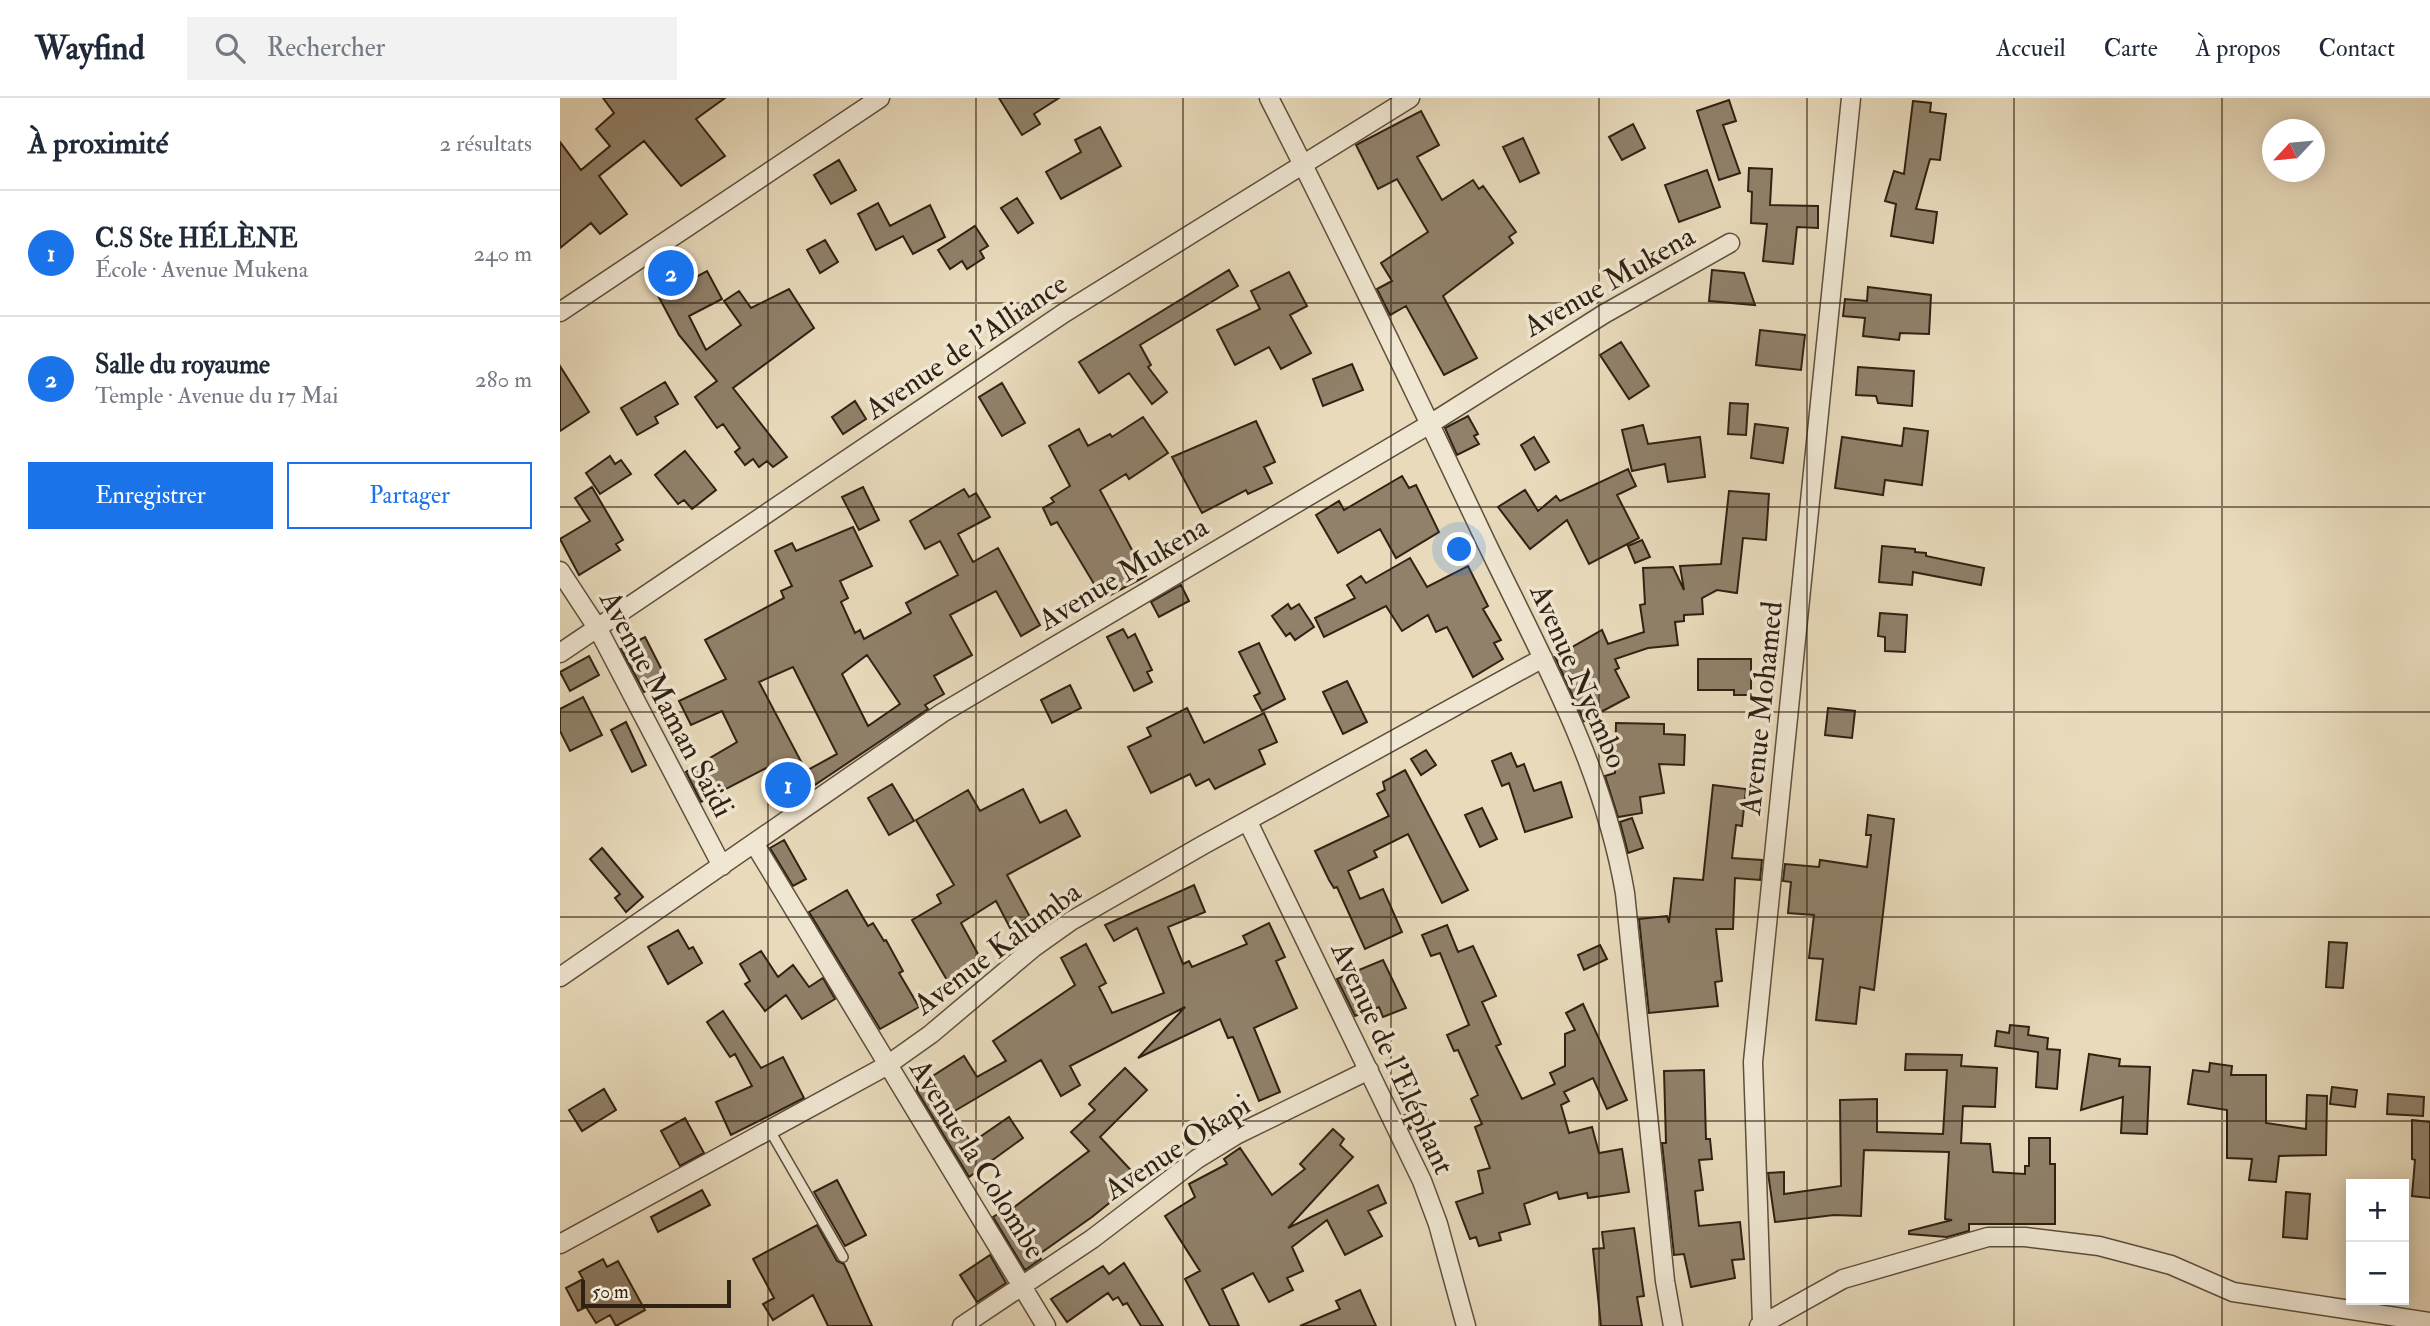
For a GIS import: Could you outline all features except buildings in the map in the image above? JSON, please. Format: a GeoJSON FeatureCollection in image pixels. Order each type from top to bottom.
{"type":"FeatureCollection","features":[{"type":"Feature","properties":{"kind":"street"},"geometry":{"type":"LineString","coordinates":[[560,312],[880,98]]}},
{"type":"Feature","properties":{"kind":"street","name":"Avenue Nyembo"},"geometry":{"type":"LineString","coordinates":[[1269,98],[1430,424],[1592,765],[1618,852],[1625,892],[1665,1281],[1673,1326]]}},
{"type":"Feature","properties":{"kind":"street","name":"Avenue de l'Alliance"},"geometry":{"type":"LineString","coordinates":[[560,653],[1064,313],[1410,98]]}},
{"type":"Feature","properties":{"kind":"street","name":"Avenue Mohamed"},"geometry":{"type":"LineString","coordinates":[[1761,1325],[1753,1062],[1851,98]]}},
{"type":"Feature","properties":{"kind":"street","name":"Avenue Mukena"},"geometry":{"type":"LineString","coordinates":[[560,977],[942,713],[1430,424],[1604,314],[1730,243]]}},
{"type":"Feature","properties":{"kind":"street","name":"Avenue Maman Saïdi"},"geometry":{"type":"LineString","coordinates":[[560,571],[598,629],[722,866]]}},
{"type":"Feature","properties":{"kind":"street","name":"Avenue Kalumba"},"geometry":{"type":"LineString","coordinates":[[560,1244],[886,1066],[931,1034],[1055,932],[1543,658]]}},
{"type":"Feature","properties":{"kind":"street","name":"Avenue de l'Eléphant"},"geometry":{"type":"LineString","coordinates":[[1248,822],[1369,1070],[1438,1224],[1466,1326]]}},
{"type":"Feature","properties":{"kind":"street","name":"Avenue la Colombe"},"geometry":{"type":"LineString","coordinates":[[754,843],[886,1066],[1024,1286],[1046,1326]]}},
{"type":"Feature","properties":{"kind":"street","name":"Avenue Okapi"},"geometry":{"type":"LineString","coordinates":[[962,1326],[1024,1286],[1207,1153],[1236,1135],[1369,1070]]}},
{"type":"Feature","properties":{"kind":"street"},"geometry":{"type":"LineString","coordinates":[[1761,1325],[1843,1279],[1988,1237],[2060,1240],[2122,1251],[2171,1265],[2221,1288],[2275,1300],[2423,1323]]}},
{"type":"Feature","properties":{"kind":"lane"},"geometry":{"type":"LineString","coordinates":[[769,1129],[843,1257]]}},
{"type":"Feature","properties":{"kind":"place","name":"Salle du royaume"},"geometry":{"type":"Point","coordinates":[671,273]}},
{"type":"Feature","properties":{"kind":"place","name":"C.S Ste HÉLÈNE"},"geometry":{"type":"Point","coordinates":[788,785]}}]}
